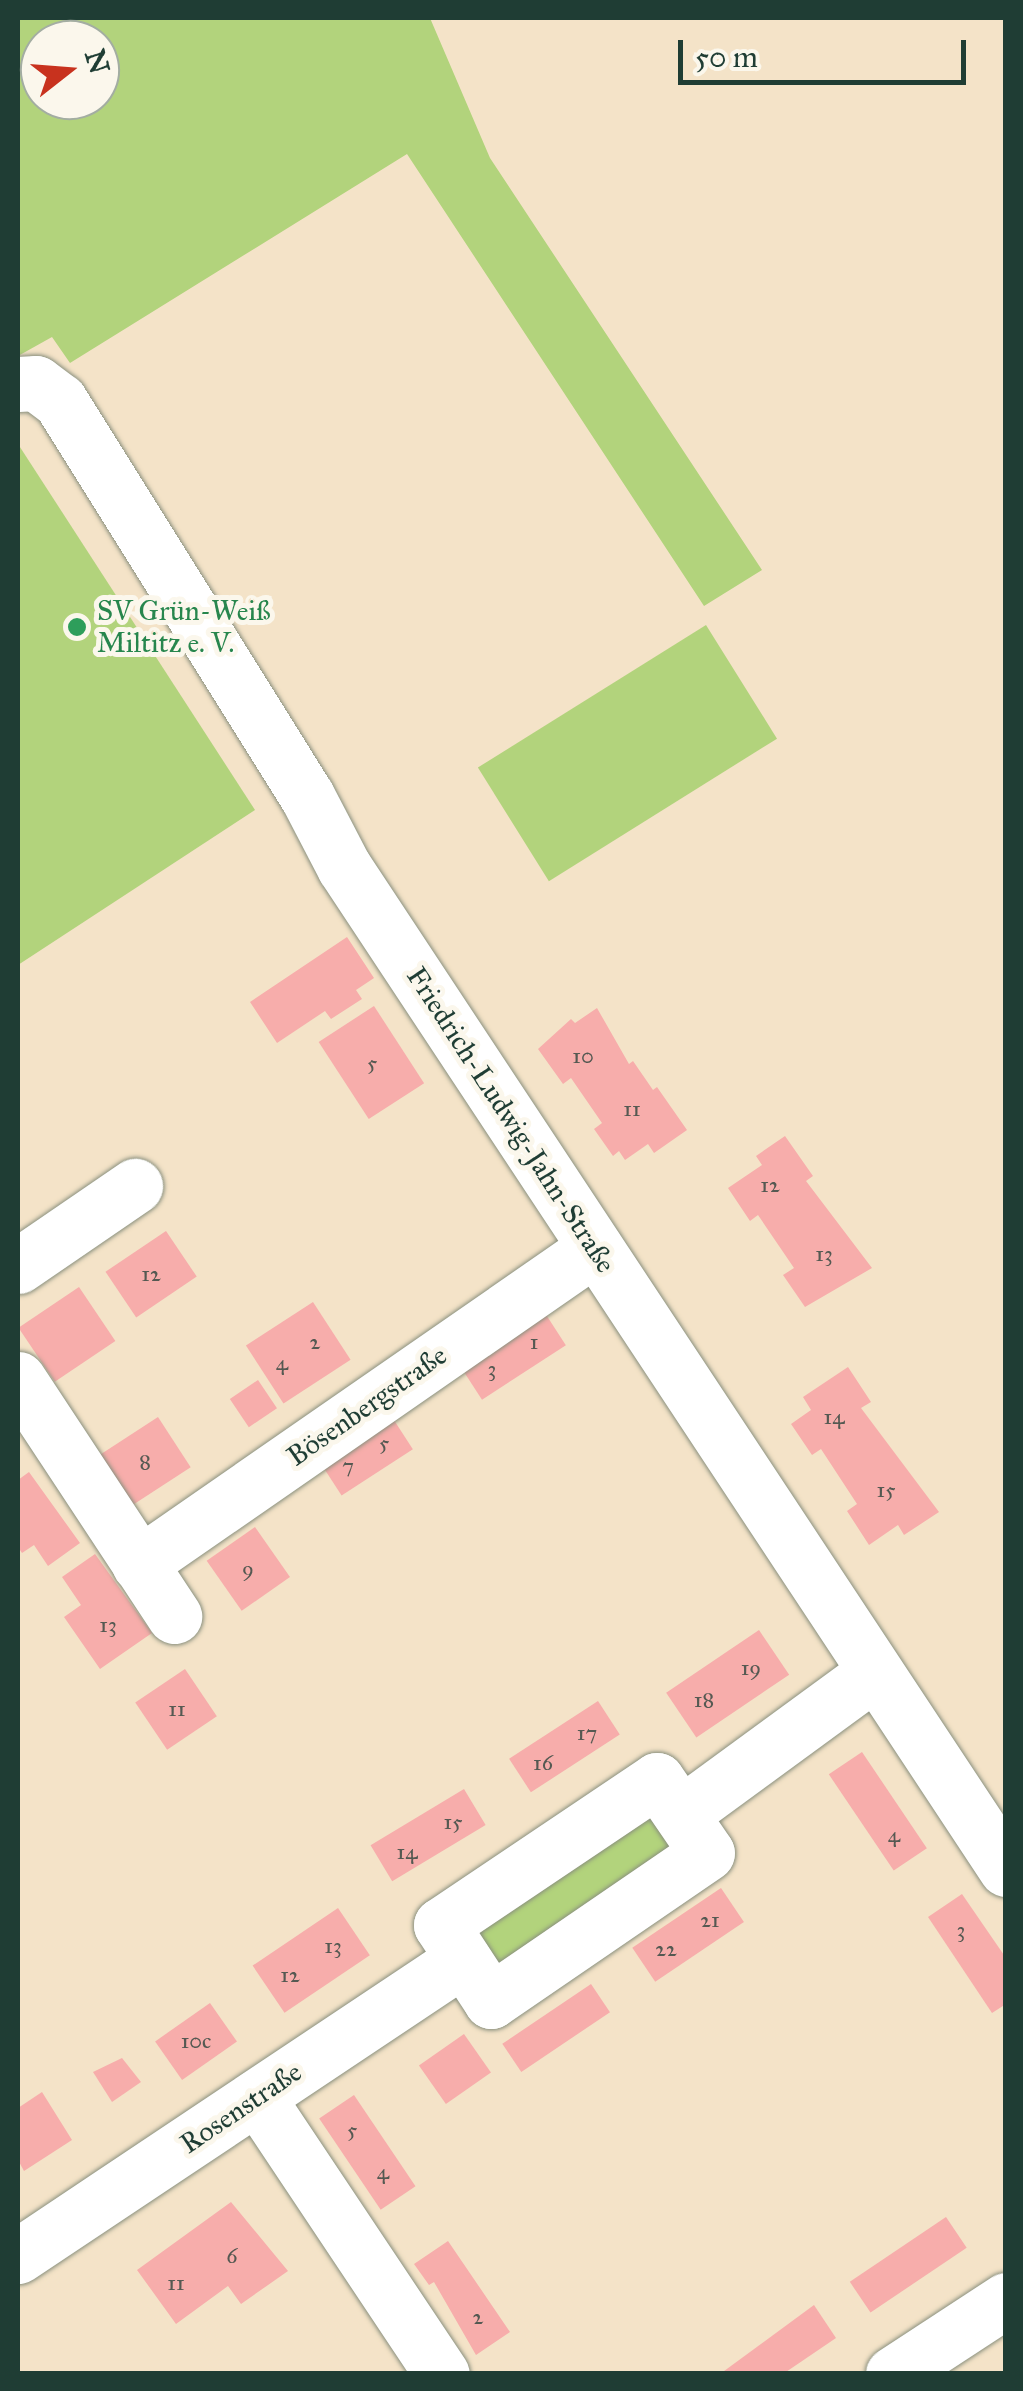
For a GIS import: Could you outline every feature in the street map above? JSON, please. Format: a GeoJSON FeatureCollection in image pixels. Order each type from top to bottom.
{"type":"FeatureCollection","features":[{"type":"Feature","properties":{"kind":"street","name":"Friedrich-Ludwig-Jahn-Straße"},"geometry":{"type":"LineString","coordinates":[[18,384],[36,383],[60,401],[307,796],[344,867],[1006,1869]]}},
{"type":"Feature","properties":{"kind":"street"},"geometry":{"type":"LineString","coordinates":[[18,1266],[135,1186]]}},
{"type":"Feature","properties":{"kind":"street","name":"Bösenbergstraße"},"geometry":{"type":"LineString","coordinates":[[139,1564],[595,1248]]}},
{"type":"Feature","properties":{"kind":"street"},"geometry":{"type":"LineString","coordinates":[[18,1379],[174,1616]]}},
{"type":"Feature","properties":{"kind":"street"},"geometry":{"type":"LineString","coordinates":[[681,1814],[876,1672]]}},
{"type":"Feature","properties":{"kind":"street"},"geometry":{"type":"LineString","coordinates":[[658,1780],[681,1814],[706,1853],[492,2000],[441,1925],[658,1780]]}},
{"type":"Feature","properties":{"kind":"street","name":"Rosenstraße"},"geometry":{"type":"LineString","coordinates":[[18,2256],[463,1959]]}},
{"type":"Feature","properties":{"kind":"street"},"geometry":{"type":"LineString","coordinates":[[257,2098],[442,2374]]}},
{"type":"Feature","properties":{"kind":"street"},"geometry":{"type":"LineString","coordinates":[[893,2374],[1006,2300]]}},
{"type":"Feature","properties":{"kind":"green space"},"geometry":{"type":"Polygon","coordinates":[[[18,18],[430,18],[490,158],[762,570],[704,606],[407,154],[70,363],[52,337],[18,356],[18,18]]]}},
{"type":"Feature","properties":{"kind":"green space","name":"SV Grün-Weiß Miltitz e. V."},"geometry":{"type":"Polygon","coordinates":[[[18,444],[255,810],[18,965],[18,444]]]}},
{"type":"Feature","properties":{"kind":"green space"},"geometry":{"type":"Polygon","coordinates":[[[706,625],[777,739],[549,881],[478,768],[706,625]]]}},
{"type":"Feature","properties":{"kind":"green space"},"geometry":{"type":"Polygon","coordinates":[[[651,1804],[682,1848],[503,1974],[472,1930],[651,1804]]]}},
{"type":"Feature","properties":{"kind":"building"},"geometry":{"type":"Polygon","coordinates":[[[347,937],[374,978],[356,990],[362,999],[331,1019],[325,1011],[277,1043],[250,1002],[347,937]]]}},
{"type":"Feature","properties":{"kind":"building"},"geometry":{"type":"Polygon","coordinates":[[[374,1006],[424,1083],[369,1119],[319,1042],[374,1006]]]}},
{"type":"Feature","properties":{"kind":"building"},"geometry":{"type":"Polygon","coordinates":[[[597,1008],[629,1064],[633,1061],[653,1090],[657,1087],[687,1130],[654,1153],[648,1144],[625,1160],[619,1151],[613,1156],[594,1129],[602,1123],[571,1078],[563,1084],[538,1049],[571,1019],[575,1023],[597,1008]]]}},
{"type":"Feature","properties":{"kind":"building"},"geometry":{"type":"Polygon","coordinates":[[[785,1136],[813,1176],[806,1181],[872,1268],[805,1307],[783,1275],[794,1268],[758,1215],[750,1221],[728,1188],[762,1165],[756,1156],[785,1136]]]}},
{"type":"Feature","properties":{"kind":"building"},"geometry":{"type":"Polygon","coordinates":[[[166,1231],[197,1277],[136,1317],[105,1272],[166,1231]]]}},
{"type":"Feature","properties":{"kind":"building"},"geometry":{"type":"Polygon","coordinates":[[[79,1287],[115,1341],[55,1382],[18,1328],[79,1287]]]}},
{"type":"Feature","properties":{"kind":"building"},"geometry":{"type":"Polygon","coordinates":[[[313,1302],[351,1360],[283,1403],[246,1346],[313,1302]]]}},
{"type":"Feature","properties":{"kind":"building"},"geometry":{"type":"Polygon","coordinates":[[[543,1310],[566,1345],[482,1400],[459,1364],[543,1310]]]}},
{"type":"Feature","properties":{"kind":"building"},"geometry":{"type":"Polygon","coordinates":[[[848,1367],[871,1402],[861,1408],[939,1512],[904,1535],[898,1525],[869,1545],[847,1511],[857,1504],[821,1449],[812,1455],[791,1424],[811,1410],[803,1397],[848,1367]]]}},
{"type":"Feature","properties":{"kind":"building"},"geometry":{"type":"Polygon","coordinates":[[[258,1380],[277,1408],[249,1427],[230,1399],[258,1380]]]}},
{"type":"Feature","properties":{"kind":"building"},"geometry":{"type":"Polygon","coordinates":[[[390,1414],[413,1449],[342,1496],[319,1460],[390,1414]]]}},
{"type":"Feature","properties":{"kind":"building"},"geometry":{"type":"Polygon","coordinates":[[[158,1417],[191,1467],[131,1506],[98,1456],[158,1417]]]}},
{"type":"Feature","properties":{"kind":"building"},"geometry":{"type":"Polygon","coordinates":[[[29,1472],[80,1543],[48,1566],[34,1545],[22,1553],[18,1547],[18,1480],[29,1472]]]}},
{"type":"Feature","properties":{"kind":"building"},"geometry":{"type":"Polygon","coordinates":[[[255,1527],[290,1577],[242,1611],[207,1561],[255,1527]]]}},
{"type":"Feature","properties":{"kind":"building"},"geometry":{"type":"Polygon","coordinates":[[[95,1554],[152,1633],[100,1669],[64,1617],[81,1605],[62,1577],[95,1554]]]}},
{"type":"Feature","properties":{"kind":"building"},"geometry":{"type":"Polygon","coordinates":[[[759,1630],[789,1675],[696,1737],[666,1693],[759,1630]]]}},
{"type":"Feature","properties":{"kind":"building"},"geometry":{"type":"Polygon","coordinates":[[[185,1669],[217,1716],[167,1750],[135,1703],[185,1669]]]}},
{"type":"Feature","properties":{"kind":"building"},"geometry":{"type":"Polygon","coordinates":[[[598,1701],[620,1735],[531,1792],[509,1759],[598,1701]]]}},
{"type":"Feature","properties":{"kind":"building"},"geometry":{"type":"Polygon","coordinates":[[[862,1752],[927,1848],[894,1871],[829,1774],[862,1752]]]}},
{"type":"Feature","properties":{"kind":"building"},"geometry":{"type":"Polygon","coordinates":[[[464,1789],[486,1825],[392,1881],[371,1845],[464,1789]]]}},
{"type":"Feature","properties":{"kind":"building"},"geometry":{"type":"Polygon","coordinates":[[[721,1888],[744,1922],[655,1982],[632,1948],[721,1888]]]}},
{"type":"Feature","properties":{"kind":"building"},"geometry":{"type":"Polygon","coordinates":[[[962,1894],[1006,1958],[1006,2004],[992,2013],[928,1917],[962,1894]]]}},
{"type":"Feature","properties":{"kind":"building"},"geometry":{"type":"Polygon","coordinates":[[[338,1908],[370,1955],[284,2013],[253,1966],[338,1908]]]}},
{"type":"Feature","properties":{"kind":"building"},"geometry":{"type":"Polygon","coordinates":[[[591,1984],[610,2012],[521,2072],[502,2044],[591,1984]]]}},
{"type":"Feature","properties":{"kind":"building"},"geometry":{"type":"Polygon","coordinates":[[[210,2003],[237,2042],[182,2080],[155,2041],[210,2003]]]}},
{"type":"Feature","properties":{"kind":"building"},"geometry":{"type":"Polygon","coordinates":[[[464,2034],[491,2073],[446,2104],[419,2066],[464,2034]]]}},
{"type":"Feature","properties":{"kind":"building"},"geometry":{"type":"Polygon","coordinates":[[[122,2058],[141,2082],[112,2102],[93,2072],[122,2058]]]}},
{"type":"Feature","properties":{"kind":"building"},"geometry":{"type":"Polygon","coordinates":[[[42,2092],[72,2140],[24,2171],[18,2160],[18,2108],[42,2092]]]}},
{"type":"Feature","properties":{"kind":"building"},"geometry":{"type":"Polygon","coordinates":[[[354,2095],[416,2186],[381,2210],[319,2118],[354,2095]]]}},
{"type":"Feature","properties":{"kind":"building"},"geometry":{"type":"Polygon","coordinates":[[[231,2202],[288,2271],[241,2304],[228,2286],[176,2324],[137,2270],[231,2202]]]}},
{"type":"Feature","properties":{"kind":"building"},"geometry":{"type":"Polygon","coordinates":[[[946,2217],[967,2248],[871,2313],[850,2282],[946,2217]]]}},
{"type":"Feature","properties":{"kind":"building"},"geometry":{"type":"Polygon","coordinates":[[[448,2241],[510,2332],[476,2355],[434,2282],[429,2285],[414,2264],[448,2241]]]}},
{"type":"Feature","properties":{"kind":"building"},"geometry":{"type":"Polygon","coordinates":[[[814,2305],[836,2338],[783,2374],[720,2374],[814,2305]]]}},
{"type":"Feature","properties":{"kind":"place","name":"SV Grün-Weiß Miltitz e. V."},"geometry":{"type":"Point","coordinates":[77,627]}}]}
